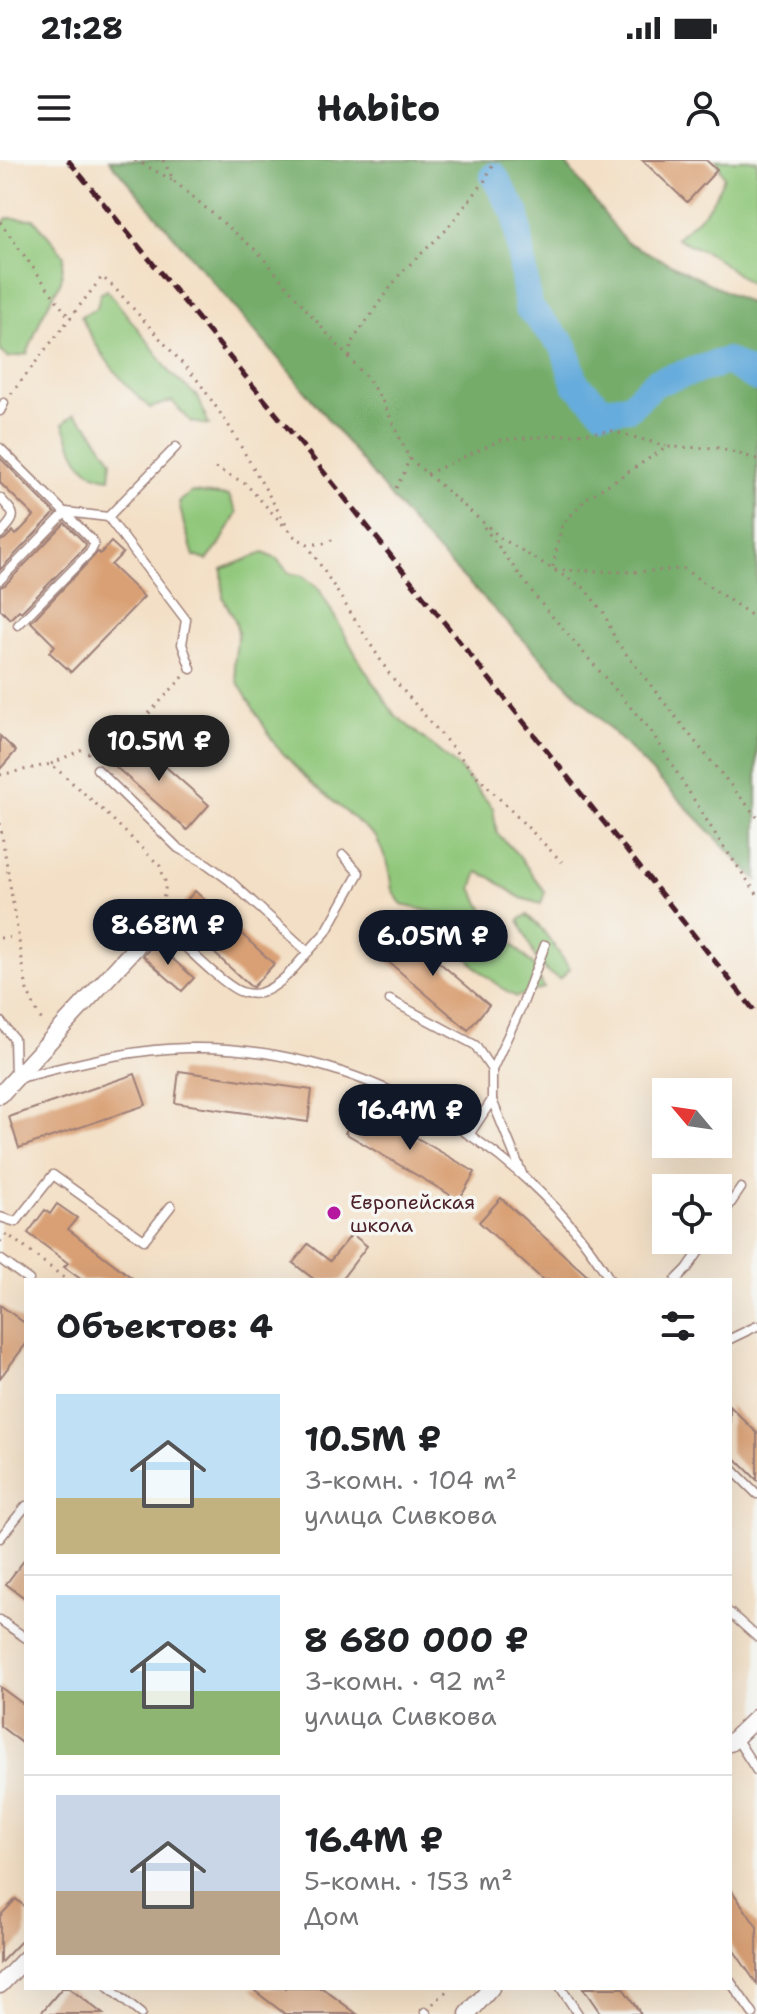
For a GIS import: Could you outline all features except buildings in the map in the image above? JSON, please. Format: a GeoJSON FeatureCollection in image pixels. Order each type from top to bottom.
{"type":"FeatureCollection","features":[{"type":"Feature","properties":{"kind":"street"},"geometry":{"type":"LineString","coordinates":[[0,1095],[159,922]]}},
{"type":"Feature","properties":{"kind":"street"},"geometry":{"type":"LineString","coordinates":[[733,1741],[757,1717]]}},
{"type":"Feature","properties":{"kind":"street"},"geometry":{"type":"LineString","coordinates":[[0,1985],[24,1960]]}},
{"type":"Feature","properties":{"kind":"street"},"geometry":{"type":"LineString","coordinates":[[468,2014],[489,1990]]}},
{"type":"Feature","properties":{"kind":"lane"},"geometry":{"type":"LineString","coordinates":[[108,517],[176,447]]}},
{"type":"Feature","properties":{"kind":"lane"},"geometry":{"type":"LineString","coordinates":[[0,448],[66,512],[94,545],[18,625]]}},
{"type":"Feature","properties":{"kind":"lane"},"geometry":{"type":"LineString","coordinates":[[0,498],[14,512],[13,521],[0,534]]}},
{"type":"Feature","properties":{"kind":"lane"},"geometry":{"type":"LineString","coordinates":[[66,512],[108,517],[186,620],[182,644],[191,669]]}},
{"type":"Feature","properties":{"kind":"lane"},"geometry":{"type":"LineString","coordinates":[[0,580],[66,512]]}},
{"type":"Feature","properties":{"kind":"lane"},"geometry":{"type":"LineString","coordinates":[[97,769],[178,848],[229,880],[308,952]]}},
{"type":"Feature","properties":{"kind":"lane"},"geometry":{"type":"LineString","coordinates":[[159,922],[226,983],[240,992],[258,994],[276,985],[292,971],[326,932],[359,873],[343,855]]}},
{"type":"Feature","properties":{"kind":"lane"},"geometry":{"type":"LineString","coordinates":[[523,1177],[492,1100],[492,1070],[545,945]]}},
{"type":"Feature","properties":{"kind":"lane"},"geometry":{"type":"LineString","coordinates":[[390,1000],[475,1045],[492,1070]]}},
{"type":"Feature","properties":{"kind":"lane"},"geometry":{"type":"LineString","coordinates":[[0,1021],[14,1039],[15,1079],[140,1051],[187,1048],[235,1049],[296,1060],[355,1076],[430,1110],[469,1135],[523,1177],[575,1230],[610,1278]]}},
{"type":"Feature","properties":{"kind":"lane"},"geometry":{"type":"LineString","coordinates":[[469,1135],[492,1100]]}},
{"type":"Feature","properties":{"kind":"lane"},"geometry":{"type":"LineString","coordinates":[[0,1217],[16,1222],[53,1175],[144,1240],[171,1206]]}},
{"type":"Feature","properties":{"kind":"lane"},"geometry":{"type":"LineString","coordinates":[[732,1201],[741,1188]]}},
{"type":"Feature","properties":{"kind":"lane"},"geometry":{"type":"LineString","coordinates":[[678,1278],[697,1254]]}},
{"type":"Feature","properties":{"kind":"lane"},"geometry":{"type":"LineString","coordinates":[[0,1259],[24,1283]]}},
{"type":"Feature","properties":{"kind":"lane"},"geometry":{"type":"LineString","coordinates":[[732,1338],[757,1326]]}},
{"type":"Feature","properties":{"kind":"lane"},"geometry":{"type":"LineString","coordinates":[[732,1469],[757,1494]]}},
{"type":"Feature","properties":{"kind":"lane"},"geometry":{"type":"LineString","coordinates":[[0,1538],[24,1508]]}},
{"type":"Feature","properties":{"kind":"lane"},"geometry":{"type":"LineString","coordinates":[[732,1615],[757,1637]]}},
{"type":"Feature","properties":{"kind":"lane"},"geometry":{"type":"LineString","coordinates":[[0,1620],[24,1637]]}},
{"type":"Feature","properties":{"kind":"lane"},"geometry":{"type":"LineString","coordinates":[[733,1741],[757,1771]]}},
{"type":"Feature","properties":{"kind":"lane"},"geometry":{"type":"LineString","coordinates":[[732,1984],[753,2014]]}},
{"type":"Feature","properties":{"kind":"lane"},"geometry":{"type":"LineString","coordinates":[[111,1990],[141,2014]]}},
{"type":"Feature","properties":{"kind":"lane"},"geometry":{"type":"LineString","coordinates":[[562,1990],[578,2014]]}},
{"type":"Feature","properties":{"kind":"path"},"geometry":{"type":"LineString","coordinates":[[135,160],[174,181],[259,253],[368,379],[384,404],[409,458],[501,538],[584,588],[604,613],[616,641],[757,817]]}},
{"type":"Feature","properties":{"kind":"path"},"geometry":{"type":"LineString","coordinates":[[163,160],[174,181]]}},
{"type":"Feature","properties":{"kind":"path"},"geometry":{"type":"LineString","coordinates":[[350,357],[351,343],[400,274],[445,231],[484,182],[495,160]]}},
{"type":"Feature","properties":{"kind":"path"},"geometry":{"type":"LineString","coordinates":[[0,222],[69,318]]}},
{"type":"Feature","properties":{"kind":"path"},"geometry":{"type":"LineString","coordinates":[[2,407],[102,277],[199,382],[229,426],[292,535]]}},
{"type":"Feature","properties":{"kind":"path"},"geometry":{"type":"LineString","coordinates":[[427,474],[501,440],[612,431],[667,447],[718,448],[757,459]]}},
{"type":"Feature","properties":{"kind":"path"},"geometry":{"type":"LineString","coordinates":[[552,570],[562,525],[570,516],[587,498],[667,447]]}},
{"type":"Feature","properties":{"kind":"path"},"geometry":{"type":"LineString","coordinates":[[396,488],[409,458]]}},
{"type":"Feature","properties":{"kind":"path"},"geometry":{"type":"LineString","coordinates":[[215,468],[245,483],[292,535],[307,544],[390,675],[476,775],[562,862]]}},
{"type":"Feature","properties":{"kind":"path"},"geometry":{"type":"LineString","coordinates":[[479,521],[539,601],[651,731],[719,840],[757,894]]}},
{"type":"Feature","properties":{"kind":"path"},"geometry":{"type":"LineString","coordinates":[[307,544],[322,544],[334,539]]}},
{"type":"Feature","properties":{"kind":"path"},"geometry":{"type":"LineString","coordinates":[[552,570],[632,572],[684,569],[757,622]]}},
{"type":"Feature","properties":{"kind":"path"},"geometry":{"type":"LineString","coordinates":[[97,769],[191,669]]}},
{"type":"Feature","properties":{"kind":"path"},"geometry":{"type":"LineString","coordinates":[[0,775],[51,764],[81,750],[106,760]]}},
{"type":"Feature","properties":{"kind":"path"},"geometry":{"type":"LineString","coordinates":[[51,764],[160,866],[166,884],[159,922]]}},
{"type":"Feature","properties":{"kind":"path"},"geometry":{"type":"LineString","coordinates":[[0,823],[27,990],[43,1021]]}},
{"type":"Feature","properties":{"kind":"path"},"geometry":{"type":"LineString","coordinates":[[0,938],[17,937]]}},
{"type":"Feature","properties":{"kind":"path"},"geometry":{"type":"LineString","coordinates":[[0,1242],[7,1234],[64,1278]]}},
{"type":"Feature","properties":{"kind":"path"},"geometry":{"type":"LineString","coordinates":[[426,2013],[448,1990]]}},
{"type":"Feature","properties":{"kind":"green space"},"geometry":{"type":"Polygon","coordinates":[[[109,160],[563,160],[626,242],[757,307],[757,880],[420,533],[288,370],[109,160]]]}},
{"type":"Feature","properties":{"kind":"green space"},"geometry":{"type":"Polygon","coordinates":[[[716,160],[757,160],[757,289],[712,255],[676,238],[699,218],[715,197],[724,177],[716,160]]]}},
{"type":"Feature","properties":{"kind":"green space"},"geometry":{"type":"Polygon","coordinates":[[[7,218],[34,219],[64,255],[61,281],[42,316],[27,354],[7,358],[0,350],[0,227],[7,218]]]}},
{"type":"Feature","properties":{"kind":"green space"},"geometry":{"type":"Polygon","coordinates":[[[107,290],[171,374],[198,397],[209,425],[191,422],[172,401],[150,408],[111,366],[81,316],[97,308],[100,294],[107,290]]]}},
{"type":"Feature","properties":{"kind":"green space"},"geometry":{"type":"Polygon","coordinates":[[[74,414],[89,427],[112,460],[110,478],[91,472],[74,452],[63,424],[74,414]]]}},
{"type":"Feature","properties":{"kind":"green space"},"geometry":{"type":"Polygon","coordinates":[[[192,492],[229,496],[237,513],[219,546],[207,560],[194,556],[184,525],[179,502],[192,492]]]}},
{"type":"Feature","properties":{"kind":"green space"},"geometry":{"type":"Polygon","coordinates":[[[263,553],[277,559],[289,573],[303,576],[319,589],[394,714],[459,768],[493,808],[497,833],[518,855],[545,892],[541,904],[521,898],[478,872],[472,888],[496,927],[534,966],[544,988],[516,997],[489,978],[464,954],[454,935],[450,916],[402,905],[392,890],[388,864],[376,837],[311,783],[276,746],[237,681],[234,665],[238,632],[223,598],[222,569],[263,553]]]}},
{"type":"Feature","properties":{"kind":"green space"},"geometry":{"type":"Polygon","coordinates":[[[527,915],[542,929],[570,969],[560,979],[548,973],[535,957],[519,920],[527,915]]]}},
{"type":"Feature","properties":{"kind":"waterway"},"geometry":{"type":"LineString","coordinates":[[494,176],[516,214],[528,307],[564,346],[575,383],[603,410],[629,407],[656,382],[727,361],[757,378]]}},
{"type":"Feature","properties":{"kind":"railway"},"geometry":{"type":"LineString","coordinates":[[68,160],[336,487],[757,1014]]}},
{"type":"Feature","properties":{"kind":"place","name":"Европейская школа"},"geometry":{"type":"Point","coordinates":[334,1213]}}]}
